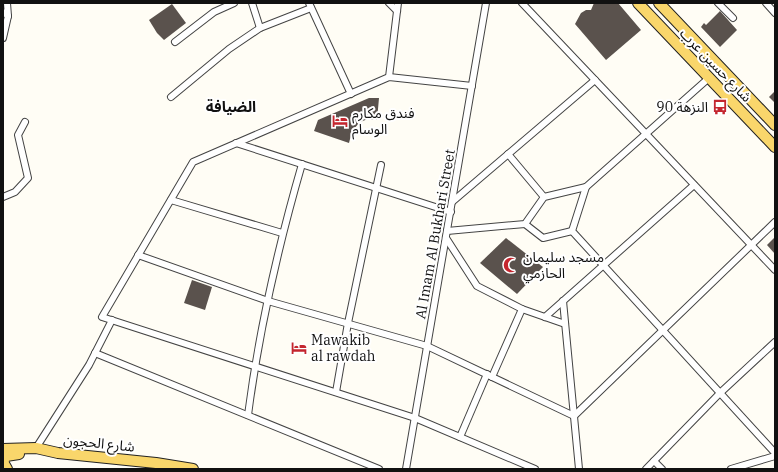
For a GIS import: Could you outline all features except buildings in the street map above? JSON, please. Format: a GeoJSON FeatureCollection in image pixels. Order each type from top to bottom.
{"type":"FeatureCollection","features":[{"type":"Feature","properties":{"kind":"main road","name":"شارع حسين عرب"},"geometry":{"type":"LineString","coordinates":[[638,3],[775,147]]}},
{"type":"Feature","properties":{"kind":"main road","name":"شارع حسين عرب"},"geometry":{"type":"LineString","coordinates":[[659,3],[775,125]]}},
{"type":"Feature","properties":{"kind":"main road","name":"شارع الحجون"},"geometry":{"type":"LineString","coordinates":[[3,449],[36,448],[58,453],[156,463],[193,469]]}},
{"type":"Feature","properties":{"kind":"main road"},"geometry":{"type":"LineString","coordinates":[[7,469],[3,462],[6,456],[48,455],[58,453]]}},
{"type":"Feature","properties":{"kind":"street"},"geometry":{"type":"LineString","coordinates":[[3,38],[7,3]]}},
{"type":"Feature","properties":{"kind":"street"},"geometry":{"type":"LineString","coordinates":[[175,42],[214,12],[234,3]]}},
{"type":"Feature","properties":{"kind":"street"},"geometry":{"type":"LineString","coordinates":[[252,3],[260,28]]}},
{"type":"Feature","properties":{"kind":"street"},"geometry":{"type":"LineString","coordinates":[[389,3],[397,12]]}},
{"type":"Feature","properties":{"kind":"street"},"geometry":{"type":"LineString","coordinates":[[389,77],[398,3]]}},
{"type":"Feature","properties":{"kind":"street","name":"Al Imam Al Bukhari Street"},"geometry":{"type":"LineString","coordinates":[[406,469],[486,3]]}},
{"type":"Feature","properties":{"kind":"street"},"geometry":{"type":"LineString","coordinates":[[522,3],[775,270]]}},
{"type":"Feature","properties":{"kind":"street"},"geometry":{"type":"LineString","coordinates":[[718,3],[733,18]]}},
{"type":"Feature","properties":{"kind":"street"},"geometry":{"type":"LineString","coordinates":[[768,4],[775,13]]}},
{"type":"Feature","properties":{"kind":"street"},"geometry":{"type":"LineString","coordinates":[[171,97],[229,49],[260,28],[310,6],[351,94]]}},
{"type":"Feature","properties":{"kind":"street"},"geometry":{"type":"LineString","coordinates":[[472,86],[389,77],[193,162],[102,317],[415,418],[535,469]]}},
{"type":"Feature","properties":{"kind":"street"},"geometry":{"type":"LineString","coordinates":[[525,224],[544,197],[586,187],[710,77]]}},
{"type":"Feature","properties":{"kind":"street"},"geometry":{"type":"LineString","coordinates":[[452,202],[595,80]]}},
{"type":"Feature","properties":{"kind":"street"},"geometry":{"type":"LineString","coordinates":[[3,197],[14,192],[28,178],[18,135],[25,122]]}},
{"type":"Feature","properties":{"kind":"street"},"geometry":{"type":"LineString","coordinates":[[236,143],[451,212]]}},
{"type":"Feature","properties":{"kind":"street"},"geometry":{"type":"LineString","coordinates":[[508,154],[544,197]]}},
{"type":"Feature","properties":{"kind":"street"},"geometry":{"type":"LineString","coordinates":[[248,416],[254,366],[282,233],[302,164]]}},
{"type":"Feature","properties":{"kind":"street"},"geometry":{"type":"LineString","coordinates":[[336,392],[348,323],[381,165]]}},
{"type":"Feature","properties":{"kind":"street"},"geometry":{"type":"LineString","coordinates":[[545,317],[694,185]]}},
{"type":"Feature","properties":{"kind":"street"},"geometry":{"type":"LineString","coordinates":[[572,231],[586,187]]}},
{"type":"Feature","properties":{"kind":"street"},"geometry":{"type":"LineString","coordinates":[[171,200],[282,233]]}},
{"type":"Feature","properties":{"kind":"street"},"geometry":{"type":"LineString","coordinates":[[574,416],[775,222]]}},
{"type":"Feature","properties":{"kind":"street"},"geometry":{"type":"LineString","coordinates":[[447,231],[525,224],[544,238],[572,231]]}},
{"type":"Feature","properties":{"kind":"street"},"geometry":{"type":"LineString","coordinates":[[572,231],[775,453]]}},
{"type":"Feature","properties":{"kind":"street"},"geometry":{"type":"LineString","coordinates":[[446,238],[477,286],[522,309],[565,324]]}},
{"type":"Feature","properties":{"kind":"street"},"geometry":{"type":"LineString","coordinates":[[138,255],[268,301],[428,346],[574,416]]}},
{"type":"Feature","properties":{"kind":"street"},"geometry":{"type":"LineString","coordinates":[[563,301],[579,469]]}},
{"type":"Feature","properties":{"kind":"street"},"geometry":{"type":"LineString","coordinates":[[460,437],[522,309]]}},
{"type":"Feature","properties":{"kind":"street"},"geometry":{"type":"LineString","coordinates":[[36,448],[95,353],[112,320]]}},
{"type":"Feature","properties":{"kind":"street"},"geometry":{"type":"LineString","coordinates":[[646,469],[720,393],[775,342]]}},
{"type":"Feature","properties":{"kind":"street"},"geometry":{"type":"LineString","coordinates":[[95,353],[379,469]]}},
{"type":"Feature","properties":{"kind":"street"},"geometry":{"type":"LineString","coordinates":[[730,469],[775,456]]}},
{"type":"Feature","properties":{"kind":"street"},"geometry":{"type":"LineString","coordinates":[[654,461],[662,469]]}},
{"type":"Feature","properties":{"kind":"place","name":"النزهة 90"},"geometry":{"type":"Point","coordinates":[720,107]}},
{"type":"Feature","properties":{"kind":"place","name":"فندق مكارم الوسام"},"geometry":{"type":"Point","coordinates":[340,121]}},
{"type":"Feature","properties":{"kind":"place","name":"مسجد سليمان الحازمي"},"geometry":{"type":"Point","coordinates":[511,265]}},
{"type":"Feature","properties":{"kind":"place","name":"Mawakib al rawdah"},"geometry":{"type":"Point","coordinates":[299,348]}},
{"type":"Feature","properties":{"kind":"district","name":"الضيافة"},"geometry":{"type":"Point","coordinates":[231,106]}}]}
